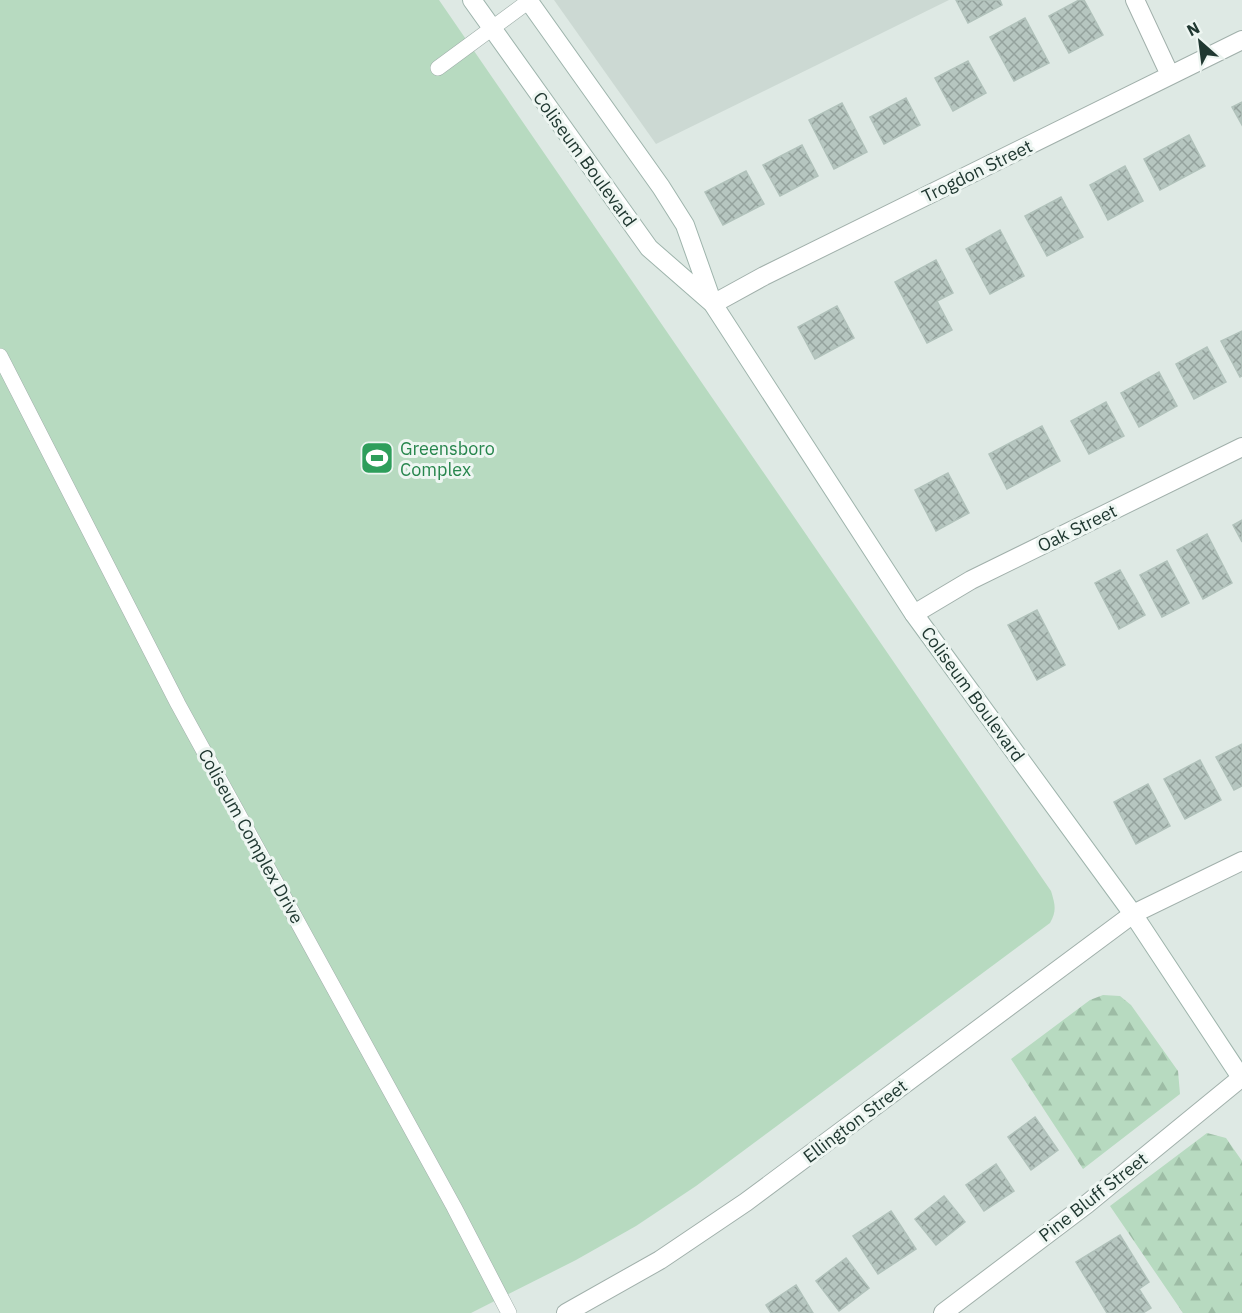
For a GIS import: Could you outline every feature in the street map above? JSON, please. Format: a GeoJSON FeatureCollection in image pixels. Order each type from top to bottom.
{"type":"FeatureCollection","features":[{"type":"Feature","properties":{"kind":"street","name":"Coliseum Boulevard"},"geometry":{"type":"LineString","coordinates":[[472,0],[650,248],[714,304]]}},
{"type":"Feature","properties":{"kind":"street"},"geometry":{"type":"LineString","coordinates":[[1135,0],[1170,75]]}},
{"type":"Feature","properties":{"kind":"street","name":"Coliseum Boulevard"},"geometry":{"type":"LineString","coordinates":[[528,1],[686,225],[714,304],[914,614],[1133,914],[1242,1079]]}},
{"type":"Feature","properties":{"kind":"street","name":"Trogdon Street"},"geometry":{"type":"LineString","coordinates":[[714,304],[764,276],[1242,40]]}},
{"type":"Feature","properties":{"kind":"street","name":"Oak Street"},"geometry":{"type":"LineString","coordinates":[[914,614],[971,580],[1242,447]]}},
{"type":"Feature","properties":{"kind":"street","name":"Ellington Street"},"geometry":{"type":"LineString","coordinates":[[566,1313],[660,1260],[746,1202],[1133,914],[1242,861]]}},
{"type":"Feature","properties":{"kind":"street","name":"Pine Bluff Street"},"geometry":{"type":"LineString","coordinates":[[943,1313],[1087,1204],[1242,1079]]}},
{"type":"Feature","properties":{"kind":"lane"},"geometry":{"type":"LineString","coordinates":[[438,68],[528,1]]}},
{"type":"Feature","properties":{"kind":"lane","name":"Coliseum Complex Drive"},"geometry":{"type":"LineString","coordinates":[[0,356],[178,704],[510,1313]]}},
{"type":"Feature","properties":{"kind":"shaded area"},"geometry":{"type":"Polygon","coordinates":[[[554,0],[949,0],[656,144],[554,0]]]}},
{"type":"Feature","properties":{"kind":"green space","name":"Greensboro Complex"},"geometry":{"type":"Polygon","coordinates":[[[0,0],[439,0],[1051,891],[1055,907],[1050,923],[696,1186],[636,1226],[576,1260],[471,1313],[0,1313],[0,0]]]}},
{"type":"Feature","properties":{"kind":"green space"},"geometry":{"type":"Polygon","coordinates":[[[1103,995],[1120,996],[1131,1005],[1178,1071],[1180,1094],[1083,1169],[1011,1059],[1090,1000],[1103,995]]]}},
{"type":"Feature","properties":{"kind":"green space"},"geometry":{"type":"Polygon","coordinates":[[[1207,1133],[1226,1138],[1242,1161],[1242,1313],[1183,1313],[1110,1206],[1207,1133]]]}},
{"type":"Feature","properties":{"kind":"building"},"geometry":{"type":"Polygon","coordinates":[[[956,0],[1000,0],[1002,5],[968,23],[956,0]]]}},
{"type":"Feature","properties":{"kind":"building"},"geometry":{"type":"Polygon","coordinates":[[[1079,0],[1084,0],[1103,35],[1069,53],[1049,16],[1079,0]]]}},
{"type":"Feature","properties":{"kind":"building"},"geometry":{"type":"Polygon","coordinates":[[[1025,18],[1049,63],[1014,81],[990,37],[1025,18]]]}},
{"type":"Feature","properties":{"kind":"building"},"geometry":{"type":"Polygon","coordinates":[[[968,61],[986,93],[953,111],[935,78],[968,61]]]}},
{"type":"Feature","properties":{"kind":"building"},"geometry":{"type":"Polygon","coordinates":[[[906,98],[920,125],[884,144],[870,117],[906,98]]]}},
{"type":"Feature","properties":{"kind":"building"},"geometry":{"type":"Polygon","coordinates":[[[1242,102],[1242,125],[1232,107],[1242,102]]]}},
{"type":"Feature","properties":{"kind":"building"},"geometry":{"type":"Polygon","coordinates":[[[842,103],[867,152],[834,169],[809,120],[842,103]]]}},
{"type":"Feature","properties":{"kind":"building"},"geometry":{"type":"Polygon","coordinates":[[[1189,135],[1205,166],[1160,190],[1144,159],[1189,135]]]}},
{"type":"Feature","properties":{"kind":"building"},"geometry":{"type":"Polygon","coordinates":[[[802,145],[818,176],[780,196],[763,165],[802,145]]]}},
{"type":"Feature","properties":{"kind":"building"},"geometry":{"type":"Polygon","coordinates":[[[1125,166],[1143,201],[1108,220],[1090,185],[1125,166]]]}},
{"type":"Feature","properties":{"kind":"building"},"geometry":{"type":"Polygon","coordinates":[[[746,171],[764,204],[723,225],[705,192],[746,171]]]}},
{"type":"Feature","properties":{"kind":"building"},"geometry":{"type":"Polygon","coordinates":[[[1061,197],[1083,237],[1047,256],[1025,216],[1061,197]]]}},
{"type":"Feature","properties":{"kind":"building"},"geometry":{"type":"Polygon","coordinates":[[[1000,230],[1024,276],[990,294],[966,249],[1000,230]]]}},
{"type":"Feature","properties":{"kind":"building"},"geometry":{"type":"Polygon","coordinates":[[[936,260],[953,293],[937,301],[952,330],[927,343],[895,282],[936,260]]]}},
{"type":"Feature","properties":{"kind":"building"},"geometry":{"type":"Polygon","coordinates":[[[837,306],[854,338],[815,359],[798,327],[837,306]]]}},
{"type":"Feature","properties":{"kind":"building"},"geometry":{"type":"Polygon","coordinates":[[[1242,331],[1242,376],[1240,377],[1221,341],[1242,331]]]}},
{"type":"Feature","properties":{"kind":"building"},"geometry":{"type":"Polygon","coordinates":[[[1207,347],[1226,382],[1194,399],[1176,364],[1207,347]]]}},
{"type":"Feature","properties":{"kind":"building"},"geometry":{"type":"Polygon","coordinates":[[[1159,372],[1177,406],[1139,427],[1121,393],[1159,372]]]}},
{"type":"Feature","properties":{"kind":"building"},"geometry":{"type":"Polygon","coordinates":[[[1106,402],[1124,436],[1089,454],[1071,421],[1106,402]]]}},
{"type":"Feature","properties":{"kind":"building"},"geometry":{"type":"Polygon","coordinates":[[[1042,426],[1060,461],[1007,489],[989,454],[1042,426]]]}},
{"type":"Feature","properties":{"kind":"building"},"geometry":{"type":"Polygon","coordinates":[[[948,473],[969,513],[936,531],[915,490],[948,473]]]}},
{"type":"Feature","properties":{"kind":"building"},"geometry":{"type":"Polygon","coordinates":[[[1242,520],[1242,542],[1233,525],[1242,520]]]}},
{"type":"Feature","properties":{"kind":"building"},"geometry":{"type":"Polygon","coordinates":[[[1207,534],[1232,583],[1203,599],[1177,550],[1207,534]]]}},
{"type":"Feature","properties":{"kind":"building"},"geometry":{"type":"Polygon","coordinates":[[[1167,561],[1189,603],[1162,617],[1140,575],[1167,561]]]}},
{"type":"Feature","properties":{"kind":"building"},"geometry":{"type":"Polygon","coordinates":[[[1120,570],[1145,615],[1119,629],[1095,583],[1120,570]]]}},
{"type":"Feature","properties":{"kind":"building"},"geometry":{"type":"Polygon","coordinates":[[[1037,610],[1065,665],[1037,680],[1008,625],[1037,610]]]}},
{"type":"Feature","properties":{"kind":"building"},"geometry":{"type":"Polygon","coordinates":[[[1242,744],[1242,786],[1234,790],[1216,757],[1242,744]]]}},
{"type":"Feature","properties":{"kind":"building"},"geometry":{"type":"Polygon","coordinates":[[[1200,760],[1221,800],[1185,819],[1164,779],[1200,760]]]}},
{"type":"Feature","properties":{"kind":"building"},"geometry":{"type":"Polygon","coordinates":[[[1148,784],[1170,826],[1136,844],[1114,802],[1148,784]]]}},
{"type":"Feature","properties":{"kind":"building"},"geometry":{"type":"Polygon","coordinates":[[[1035,1117],[1058,1150],[1031,1170],[1008,1137],[1035,1117]]]}},
{"type":"Feature","properties":{"kind":"building"},"geometry":{"type":"Polygon","coordinates":[[[996,1164],[1014,1191],[984,1211],[966,1185],[996,1164]]]}},
{"type":"Feature","properties":{"kind":"building"},"geometry":{"type":"Polygon","coordinates":[[[944,1196],[965,1222],[936,1245],[915,1219],[944,1196]]]}},
{"type":"Feature","properties":{"kind":"building"},"geometry":{"type":"Polygon","coordinates":[[[891,1211],[916,1249],[878,1274],[853,1236],[891,1211]]]}},
{"type":"Feature","properties":{"kind":"building"},"geometry":{"type":"Polygon","coordinates":[[[1120,1235],[1149,1282],[1139,1289],[1151,1308],[1143,1313],[1107,1313],[1076,1262],[1120,1235]]]}},
{"type":"Feature","properties":{"kind":"building"},"geometry":{"type":"Polygon","coordinates":[[[846,1258],[869,1288],[839,1311],[816,1281],[846,1258]]]}},
{"type":"Feature","properties":{"kind":"building"},"geometry":{"type":"Polygon","coordinates":[[[796,1285],[813,1313],[771,1313],[766,1305],[796,1285]]]}},
{"type":"Feature","properties":{"kind":"place","name":"Greensboro Complex"},"geometry":{"type":"Point","coordinates":[377,458]}}]}
